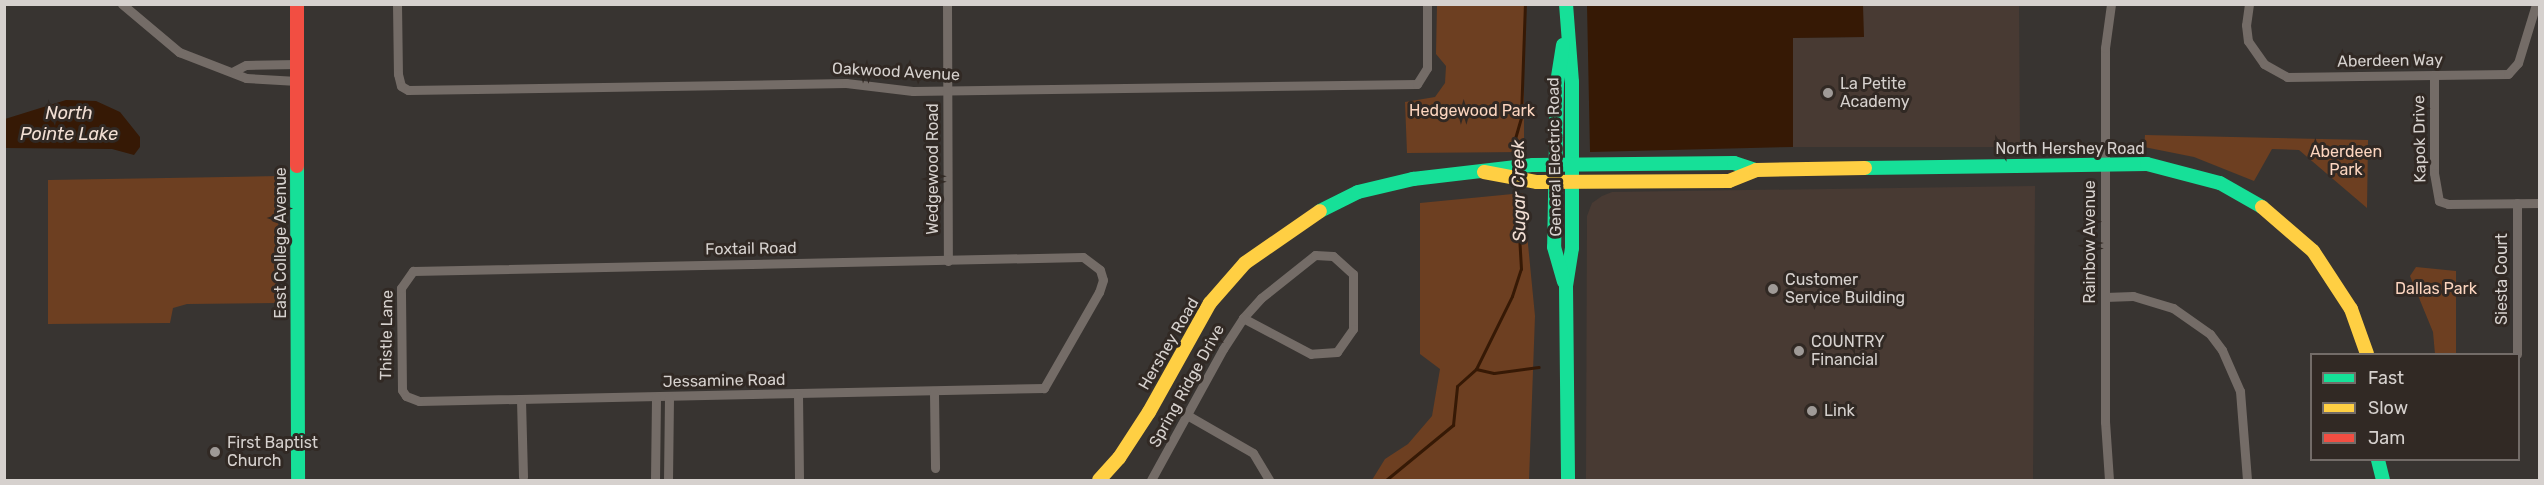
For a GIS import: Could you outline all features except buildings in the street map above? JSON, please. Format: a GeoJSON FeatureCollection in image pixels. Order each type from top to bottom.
{"type":"FeatureCollection","features":[{"type":"Feature","properties":{"kind":"main road","name":"East College Avenue"},"geometry":{"type":"LineString","coordinates":[[297,4],[298,480]]}},
{"type":"Feature","properties":{"kind":"main road","name":"General Electric Road"},"geometry":{"type":"LineString","coordinates":[[1566,4],[1566,28],[1572,82],[1572,248],[1566,286],[1568,480]]}},
{"type":"Feature","properties":{"kind":"main road","name":"General Electric Road"},"geometry":{"type":"LineString","coordinates":[[1566,28],[1557,83],[1554,182],[1554,246],[1566,286]]}},
{"type":"Feature","properties":{"kind":"main road","name":"North Hershey Road"},"geometry":{"type":"LineString","coordinates":[[1572,164],[1734,163],[1756,170],[2105,163],[2147,164],[2198,176],[2255,202],[2288,226],[2337,282],[2367,353]]}},
{"type":"Feature","properties":{"kind":"main road","name":"Hershey Road"},"geometry":{"type":"LineString","coordinates":[[1099,480],[1119,458],[1149,412],[1210,303],[1245,263],[1300,221],[1358,192],[1413,179],[1533,165],[1572,164]]}},
{"type":"Feature","properties":{"kind":"main road","name":"North Hershey Road"},"geometry":{"type":"LineString","coordinates":[[1554,182],[1729,181],[1756,170]]}},
{"type":"Feature","properties":{"kind":"main road","name":"Hershey Road"},"geometry":{"type":"LineString","coordinates":[[1484,172],[1532,182],[1554,182]]}},
{"type":"Feature","properties":{"kind":"main road"},"geometry":{"type":"LineString","coordinates":[[2378,461],[2383,480]]}},
{"type":"Feature","properties":{"kind":"street"},"geometry":{"type":"LineString","coordinates":[[122,4],[179,52],[234,71],[246,78],[297,81]]}},
{"type":"Feature","properties":{"kind":"street","name":"Oakwood Avenue"},"geometry":{"type":"LineString","coordinates":[[397,4],[398,74],[402,87],[440,90],[846,83],[947,90],[1417,84],[1423,79],[1427,68],[1427,4]]}},
{"type":"Feature","properties":{"kind":"street","name":"Wedgewood Road"},"geometry":{"type":"LineString","coordinates":[[947,4],[948,261]]}},
{"type":"Feature","properties":{"kind":"street","name":"Rainbow Avenue"},"geometry":{"type":"LineString","coordinates":[[2109,480],[2105,297],[2105,48],[2111,4]]}},
{"type":"Feature","properties":{"kind":"street","name":"Aberdeen Way"},"geometry":{"type":"LineString","coordinates":[[2249,4],[2246,25],[2248,41],[2264,64],[2280,76],[2501,76],[2511,72],[2518,63],[2536,4]]}},
{"type":"Feature","properties":{"kind":"street"},"geometry":{"type":"LineString","coordinates":[[234,71],[246,65],[297,64]]}},
{"type":"Feature","properties":{"kind":"street","name":"Kapok Drive"},"geometry":{"type":"LineString","coordinates":[[2434,76],[2434,173],[2439,201],[2448,204],[2517,203]]}},
{"type":"Feature","properties":{"kind":"street"},"geometry":{"type":"LineString","coordinates":[[2517,203],[2540,203]]}},
{"type":"Feature","properties":{"kind":"street","name":"Siesta Court"},"geometry":{"type":"LineString","coordinates":[[2517,203],[2517,353]]}},
{"type":"Feature","properties":{"kind":"street","name":"Spring Ridge Drive"},"geometry":{"type":"LineString","coordinates":[[1151,480],[1243,318],[1305,260],[1315,255],[1333,256],[1353,274],[1353,329],[1344,346],[1329,355],[1311,354],[1243,318]]}},
{"type":"Feature","properties":{"kind":"street","name":"Foxtail Road"},"geometry":{"type":"LineString","coordinates":[[408,274],[431,270],[1083,257],[1094,263],[1103,280],[1100,292],[1044,388]]}},
{"type":"Feature","properties":{"kind":"street","name":"Thistle Lane"},"geometry":{"type":"LineString","coordinates":[[406,396],[401,380],[401,288],[408,274]]}},
{"type":"Feature","properties":{"kind":"street"},"geometry":{"type":"LineString","coordinates":[[2105,297],[2133,296],[2174,308],[2210,334],[2225,357],[2240,391],[2247,480]]}},
{"type":"Feature","properties":{"kind":"street","name":"Jessamine Road"},"geometry":{"type":"LineString","coordinates":[[406,396],[419,402],[934,393],[1044,388]]}},
{"type":"Feature","properties":{"kind":"street"},"geometry":{"type":"LineString","coordinates":[[934,393],[935,468]]}},
{"type":"Feature","properties":{"kind":"street"},"geometry":{"type":"LineString","coordinates":[[798,395],[800,479]]}},
{"type":"Feature","properties":{"kind":"street"},"geometry":{"type":"LineString","coordinates":[[656,397],[656,480]]}},
{"type":"Feature","properties":{"kind":"street"},"geometry":{"type":"LineString","coordinates":[[668,480],[669,397]]}},
{"type":"Feature","properties":{"kind":"street"},"geometry":{"type":"LineString","coordinates":[[521,400],[523,477]]}},
{"type":"Feature","properties":{"kind":"street"},"geometry":{"type":"LineString","coordinates":[[1187,416],[1253,453],[1269,480]]}},
{"type":"Feature","properties":{"kind":"shaded area"},"geometry":{"type":"Polygon","coordinates":[[[1863,5],[2019,5],[2020,147],[1793,147],[1793,38],[1863,37],[1863,5]]]}},
{"type":"Feature","properties":{"kind":"shaded area","name":"COUNTRY Financial"},"geometry":{"type":"Polygon","coordinates":[[[2035,186],[2033,480],[1586,480],[1587,216],[1592,203],[1602,196],[1612,192],[2035,186]]]}},
{"type":"Feature","properties":{"kind":"green space","name":"Hedgewood Park"},"geometry":{"type":"Polygon","coordinates":[[[1437,5],[1524,5],[1524,152],[1407,153],[1405,102],[1435,97],[1445,83],[1446,66],[1436,54],[1437,5]]]}},
{"type":"Feature","properties":{"kind":"green space","name":"Aberdeen Park"},"geometry":{"type":"Polygon","coordinates":[[[2145,135],[2368,140],[2367,208],[2299,150],[2272,149],[2254,181],[2194,157],[2144,147],[2145,135]]]}},
{"type":"Feature","properties":{"kind":"green space"},"geometry":{"type":"Polygon","coordinates":[[[279,176],[277,303],[187,304],[173,308],[170,323],[48,324],[48,180],[279,176]]]}},
{"type":"Feature","properties":{"kind":"green space"},"geometry":{"type":"Polygon","coordinates":[[[1523,193],[1535,316],[1529,480],[1372,480],[1385,459],[1408,444],[1432,416],[1440,369],[1420,354],[1420,203],[1523,193]]]}},
{"type":"Feature","properties":{"kind":"green space","name":"Dallas Park"},"geometry":{"type":"Polygon","coordinates":[[[2416,267],[2456,271],[2456,353],[2435,353],[2433,332],[2410,276],[2416,267]]]}},
{"type":"Feature","properties":{"kind":"water"},"geometry":{"type":"Polygon","coordinates":[[[1587,5],[1863,5],[1864,37],[1793,38],[1793,147],[1590,152],[1587,5]]]}},
{"type":"Feature","properties":{"kind":"water","name":"North Pointe Lake"},"geometry":{"type":"Polygon","coordinates":[[[66,100],[96,101],[120,112],[140,137],[140,147],[134,155],[112,149],[5,148],[5,119],[66,100]]]}},
{"type":"Feature","properties":{"kind":"waterway","name":"Sugar Creek"},"geometry":{"type":"LineString","coordinates":[[1515,163],[1514,142],[1521,117],[1525,4]]}},
{"type":"Feature","properties":{"kind":"waterway","name":"Sugar Creek"},"geometry":{"type":"LineString","coordinates":[[1386,480],[1453,425],[1457,386],[1476,369],[1512,296],[1521,269],[1516,182]]}},
{"type":"Feature","properties":{"kind":"waterway","name":"Sugar Creek"},"geometry":{"type":"LineString","coordinates":[[1476,369],[1494,373],[1539,367]]}},
{"type":"Feature","properties":{"kind":"traffic: fast"},"geometry":{"type":"LineString","coordinates":[[1566,4],[1572,82],[1572,248],[1566,286],[1568,480]]}},
{"type":"Feature","properties":{"kind":"traffic: fast"},"geometry":{"type":"LineString","coordinates":[[1563,45],[1557,83],[1554,247],[1564,282]]}},
{"type":"Feature","properties":{"kind":"traffic: fast"},"geometry":{"type":"LineString","coordinates":[[1320,211],[1358,192],[1413,179],[1533,165],[1734,163],[1756,170]]}},
{"type":"Feature","properties":{"kind":"traffic: fast"},"geometry":{"type":"LineString","coordinates":[[1865,168],[2147,164],[2220,183],[2262,207]]}},
{"type":"Feature","properties":{"kind":"traffic: fast"},"geometry":{"type":"LineString","coordinates":[[297,166],[298,480]]}},
{"type":"Feature","properties":{"kind":"traffic: fast"},"geometry":{"type":"LineString","coordinates":[[2378,461],[2383,480]]}},
{"type":"Feature","properties":{"kind":"traffic: slow"},"geometry":{"type":"LineString","coordinates":[[1484,172],[1537,182],[1729,181],[1756,170],[1865,168]]}},
{"type":"Feature","properties":{"kind":"traffic: slow"},"geometry":{"type":"LineString","coordinates":[[2262,207],[2313,251],[2351,309],[2367,353]]}},
{"type":"Feature","properties":{"kind":"traffic: slow"},"geometry":{"type":"LineString","coordinates":[[1099,480],[1119,458],[1149,412],[1210,303],[1245,263],[1320,211]]}},
{"type":"Feature","properties":{"kind":"traffic: jam"},"geometry":{"type":"LineString","coordinates":[[297,4],[297,166]]}},
{"type":"Feature","properties":{"kind":"place","name":"La Petite Academy"},"geometry":{"type":"Point","coordinates":[1828,93]}},
{"type":"Feature","properties":{"kind":"place","name":"Customer Service Building"},"geometry":{"type":"Point","coordinates":[1773,289]}},
{"type":"Feature","properties":{"kind":"place","name":"COUNTRY Financial"},"geometry":{"type":"Point","coordinates":[1799,351]}},
{"type":"Feature","properties":{"kind":"place","name":"Link"},"geometry":{"type":"Point","coordinates":[1812,411]}},
{"type":"Feature","properties":{"kind":"place","name":"First Baptist Church"},"geometry":{"type":"Point","coordinates":[215,452]}}]}
